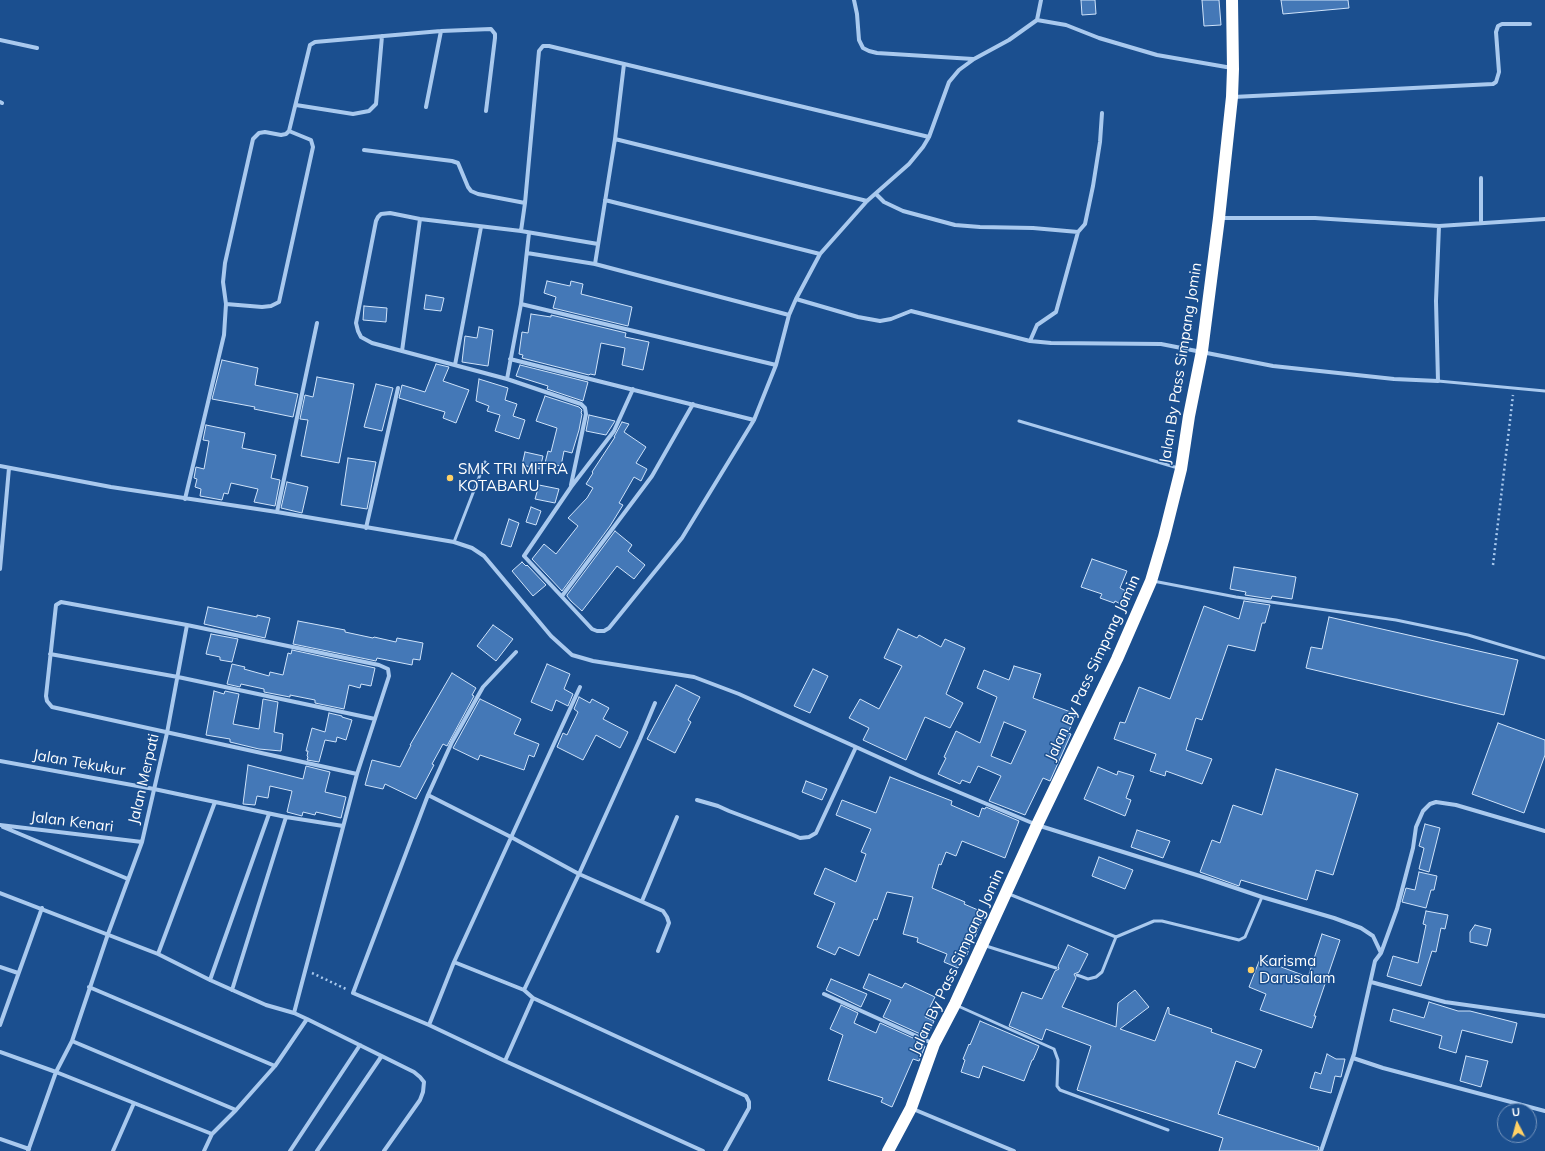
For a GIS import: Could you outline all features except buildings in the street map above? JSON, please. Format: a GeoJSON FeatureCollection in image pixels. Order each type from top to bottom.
{"type":"FeatureCollection","features":[{"type":"Feature","properties":{"kind":"highway","name":"Jalan By Pass Simpang Jomin"},"geometry":{"type":"LineString","coordinates":[[888,1151],[911,1108],[934,1044],[955,1004],[1037,825],[1117,659],[1151,581],[1168,524],[1181,469],[1189,416],[1202,352],[1219,218],[1232,97],[1232,0]]}},
{"type":"Feature","properties":{"kind":"street"},"geometry":{"type":"LineString","coordinates":[[854,0],[857,14],[859,40],[864,48],[869,51],[878,53],[974,59]]}},
{"type":"Feature","properties":{"kind":"street"},"geometry":{"type":"LineString","coordinates":[[633,390],[614,431],[571,487],[524,556],[592,629],[601,632],[609,628],[682,538],[754,420],[776,365],[789,315],[820,254],[867,202],[909,164],[929,137],[949,82],[959,70],[974,59],[1009,40],[1037,20],[1041,0]]}},
{"type":"Feature","properties":{"kind":"street"},"geometry":{"type":"LineString","coordinates":[[1037,20],[1066,25],[1099,38],[1157,55],[1233,68]]}},
{"type":"Feature","properties":{"kind":"street"},"geometry":{"type":"LineString","coordinates":[[1232,97],[1493,84],[1496,82],[1499,72],[1496,32],[1498,26],[1502,24],[1530,24]]}},
{"type":"Feature","properties":{"kind":"street"},"geometry":{"type":"LineString","coordinates":[[185,499],[224,335],[226,304],[223,282],[225,263],[253,139],[259,133],[265,132],[281,135],[286,134],[289,131],[310,45],[314,42],[441,31],[491,29],[495,38],[486,110]]}},
{"type":"Feature","properties":{"kind":"street"},"geometry":{"type":"LineString","coordinates":[[426,107],[441,31]]}},
{"type":"Feature","properties":{"kind":"street"},"geometry":{"type":"LineString","coordinates":[[296,105],[353,114],[369,112],[376,104],[382,36]]}},
{"type":"Feature","properties":{"kind":"street"},"geometry":{"type":"LineString","coordinates":[[0,40],[37,48]]}},
{"type":"Feature","properties":{"kind":"street"},"geometry":{"type":"LineString","coordinates":[[521,231],[540,49],[543,46],[549,46],[929,137]]}},
{"type":"Feature","properties":{"kind":"street"},"geometry":{"type":"LineString","coordinates":[[595,264],[615,139],[624,64]]}},
{"type":"Feature","properties":{"kind":"street"},"geometry":{"type":"LineString","coordinates":[[1030,341],[1037,325],[1056,312],[1078,232],[1085,224],[1100,142],[1102,113]]}},
{"type":"Feature","properties":{"kind":"street"},"geometry":{"type":"LineString","coordinates":[[226,304],[262,307],[271,306],[279,302],[313,147],[311,140],[308,138],[289,131]]}},
{"type":"Feature","properties":{"kind":"street"},"geometry":{"type":"LineString","coordinates":[[615,139],[867,202]]}},
{"type":"Feature","properties":{"kind":"street"},"geometry":{"type":"LineString","coordinates":[[364,150],[458,163],[471,191],[478,194],[525,204]]}},
{"type":"Feature","properties":{"kind":"street"},"geometry":{"type":"LineString","coordinates":[[1481,178],[1481,223]]}},
{"type":"Feature","properties":{"kind":"street"},"geometry":{"type":"LineString","coordinates":[[876,194],[884,202],[903,211],[955,225],[1033,228],[1078,232]]}},
{"type":"Feature","properties":{"kind":"street"},"geometry":{"type":"LineString","coordinates":[[605,200],[820,254]]}},
{"type":"Feature","properties":{"kind":"street"},"geometry":{"type":"LineString","coordinates":[[571,487],[586,414],[585,408],[581,404],[507,380],[365,340],[361,337],[356,323],[378,217],[381,214],[390,213],[481,228],[521,231],[598,244]]}},
{"type":"Feature","properties":{"kind":"street"},"geometry":{"type":"LineString","coordinates":[[1219,218],[1315,218],[1439,226],[1545,219]]}},
{"type":"Feature","properties":{"kind":"street"},"geometry":{"type":"LineString","coordinates":[[402,351],[420,219]]}},
{"type":"Feature","properties":{"kind":"street"},"geometry":{"type":"LineString","coordinates":[[796,299],[858,317],[880,321],[891,319],[910,311],[1030,341],[1050,343],[1161,344],[1273,366],[1394,379],[1438,381],[1436,294],[1439,226]]}},
{"type":"Feature","properties":{"kind":"street"},"geometry":{"type":"LineString","coordinates":[[455,365],[481,228]]}},
{"type":"Feature","properties":{"kind":"street"},"geometry":{"type":"LineString","coordinates":[[507,380],[522,304],[529,233]]}},
{"type":"Feature","properties":{"kind":"street"},"geometry":{"type":"LineString","coordinates":[[527,253],[595,264],[789,315]]}},
{"type":"Feature","properties":{"kind":"street"},"geometry":{"type":"LineString","coordinates":[[522,304],[776,365]]}},
{"type":"Feature","properties":{"kind":"street"},"geometry":{"type":"LineString","coordinates":[[278,512],[317,323]]}},
{"type":"Feature","properties":{"kind":"street"},"geometry":{"type":"LineString","coordinates":[[510,359],[754,420]]}},
{"type":"Feature","properties":{"kind":"street"},"geometry":{"type":"LineString","coordinates":[[366,528],[398,388]]}},
{"type":"Feature","properties":{"kind":"street"},"geometry":{"type":"LineString","coordinates":[[562,596],[652,476],[693,404]]}},
{"type":"Feature","properties":{"kind":"street"},"geometry":{"type":"LineString","coordinates":[[0,466],[111,487],[278,512],[454,542],[472,548],[484,556],[551,636],[572,655],[593,661],[694,677],[739,694],[920,776],[1037,825],[1361,928],[1373,936],[1381,953]]}},
{"type":"Feature","properties":{"kind":"street"},"geometry":{"type":"LineString","coordinates":[[0,569],[8,468]]}},
{"type":"Feature","properties":{"kind":"street"},"geometry":{"type":"LineString","coordinates":[[294,1013],[357,774],[390,676],[389,670],[385,667],[187,625],[61,602],[57,604],[55,608],[46,696],[47,701],[52,707],[357,774]]}},
{"type":"Feature","properties":{"kind":"street","name":"Jalan Merpati"},"geometry":{"type":"LineString","coordinates":[[28,1150],[56,1072],[72,1041],[89,987],[142,842],[167,733],[187,625]]}},
{"type":"Feature","properties":{"kind":"street"},"geometry":{"type":"LineString","coordinates":[[516,652],[483,687],[452,742],[428,795],[353,993],[429,1025],[703,1151]]}},
{"type":"Feature","properties":{"kind":"street"},"geometry":{"type":"LineString","coordinates":[[50,654],[178,677],[375,719]]}},
{"type":"Feature","properties":{"kind":"street"},"geometry":{"type":"LineString","coordinates":[[429,1025],[454,962],[580,687]]}},
{"type":"Feature","properties":{"kind":"street"},"geometry":{"type":"LineString","coordinates":[[524,990],[579,874],[655,703]]}},
{"type":"Feature","properties":{"kind":"street"},"geometry":{"type":"LineString","coordinates":[[697,800],[718,806],[800,838],[809,837],[816,833],[856,747]]}},
{"type":"Feature","properties":{"kind":"street","name":"Jalan Tekukur"},"geometry":{"type":"LineString","coordinates":[[0,760],[154,788],[269,814],[343,826]]}},
{"type":"Feature","properties":{"kind":"street"},"geometry":{"type":"LineString","coordinates":[[428,795],[511,837],[579,874],[662,911],[667,917],[669,923],[658,951]]}},
{"type":"Feature","properties":{"kind":"street"},"geometry":{"type":"LineString","coordinates":[[158,954],[215,802]]}},
{"type":"Feature","properties":{"kind":"street"},"geometry":{"type":"LineString","coordinates":[[1321,1151],[1353,1058],[1375,961],[1381,953],[1397,909],[1413,848],[1416,827],[1423,811],[1430,804],[1436,802],[1456,805],[1545,832]]}},
{"type":"Feature","properties":{"kind":"street"},"geometry":{"type":"LineString","coordinates":[[210,980],[269,814]]}},
{"type":"Feature","properties":{"kind":"street"},"geometry":{"type":"LineString","coordinates":[[232,990],[286,817]]}},
{"type":"Feature","properties":{"kind":"street"},"geometry":{"type":"LineString","coordinates":[[642,901],[677,817]]}},
{"type":"Feature","properties":{"kind":"street"},"geometry":{"type":"LineString","coordinates":[[0,825],[128,879]]}},
{"type":"Feature","properties":{"kind":"street","name":"Jalan Kenari"},"geometry":{"type":"LineString","coordinates":[[0,825],[142,842]]}},
{"type":"Feature","properties":{"kind":"street"},"geometry":{"type":"LineString","coordinates":[[0,893],[158,954],[210,980],[266,1005],[294,1013],[414,1072],[424,1082],[420,1100],[384,1151]]}},
{"type":"Feature","properties":{"kind":"street"},"geometry":{"type":"LineString","coordinates":[[0,1025],[42,908]]}},
{"type":"Feature","properties":{"kind":"street"},"geometry":{"type":"LineString","coordinates":[[454,962],[524,990],[533,998],[746,1096],[749,1102],[749,1108],[725,1151]]}},
{"type":"Feature","properties":{"kind":"street"},"geometry":{"type":"LineString","coordinates":[[0,967],[18,973]]}},
{"type":"Feature","properties":{"kind":"street"},"geometry":{"type":"LineString","coordinates":[[1371,982],[1445,1002],[1545,1016]]}},
{"type":"Feature","properties":{"kind":"street"},"geometry":{"type":"LineString","coordinates":[[89,987],[275,1066]]}},
{"type":"Feature","properties":{"kind":"street"},"geometry":{"type":"LineString","coordinates":[[824,994],[934,1044]]}},
{"type":"Feature","properties":{"kind":"street"},"geometry":{"type":"LineString","coordinates":[[505,1061],[533,998]]}},
{"type":"Feature","properties":{"kind":"street"},"geometry":{"type":"LineString","coordinates":[[204,1151],[212,1134],[236,1110],[275,1066],[307,1019]]}},
{"type":"Feature","properties":{"kind":"street"},"geometry":{"type":"LineString","coordinates":[[72,1041],[236,1110]]}},
{"type":"Feature","properties":{"kind":"street"},"geometry":{"type":"LineString","coordinates":[[290,1151],[360,1045]]}},
{"type":"Feature","properties":{"kind":"street"},"geometry":{"type":"LineString","coordinates":[[0,1052],[56,1072],[212,1134]]}},
{"type":"Feature","properties":{"kind":"street"},"geometry":{"type":"LineString","coordinates":[[317,1151],[381,1057]]}},
{"type":"Feature","properties":{"kind":"street"},"geometry":{"type":"LineString","coordinates":[[1353,1058],[1384,1068],[1545,1111]]}},
{"type":"Feature","properties":{"kind":"street"},"geometry":{"type":"LineString","coordinates":[[113,1151],[134,1103]]}},
{"type":"Feature","properties":{"kind":"street"},"geometry":{"type":"LineString","coordinates":[[911,1108],[1014,1151]]}},
{"type":"Feature","properties":{"kind":"street"},"geometry":{"type":"LineString","coordinates":[[0,1139],[28,1150]]}},
{"type":"Feature","properties":{"kind":"lane"},"geometry":{"type":"LineString","coordinates":[[1438,381],[1545,391]]}},
{"type":"Feature","properties":{"kind":"lane"},"geometry":{"type":"LineString","coordinates":[[1019,421],[1181,469]]}},
{"type":"Feature","properties":{"kind":"lane"},"geometry":{"type":"LineString","coordinates":[[454,542],[485,462]]}},
{"type":"Feature","properties":{"kind":"lane"},"geometry":{"type":"LineString","coordinates":[[1151,581],[1236,597],[1396,620],[1468,635],[1545,658]]}},
{"type":"Feature","properties":{"kind":"lane"},"geometry":{"type":"LineString","coordinates":[[1006,893],[1116,937],[1154,921],[1162,921],[1239,940],[1245,938],[1262,897]]}},
{"type":"Feature","properties":{"kind":"lane"},"geometry":{"type":"LineString","coordinates":[[1078,975],[1088,979],[1096,977],[1102,972],[1116,937]]}},
{"type":"Feature","properties":{"kind":"lane"},"geometry":{"type":"LineString","coordinates":[[982,944],[1056,968]]}},
{"type":"Feature","properties":{"kind":"lane"},"geometry":{"type":"LineString","coordinates":[[955,1004],[1054,1049],[1058,1060],[1057,1086],[1060,1090],[1168,1130]]}},
{"type":"Feature","properties":{"kind":"path"},"geometry":{"type":"LineString","coordinates":[[1492,565],[1514,388]]}},
{"type":"Feature","properties":{"kind":"path"},"geometry":{"type":"LineString","coordinates":[[317,976],[342,988]]}},
{"type":"Feature","properties":{"kind":"place","name":"SMK TRI MITRA KOTABARU"},"geometry":{"type":"Point","coordinates":[450,478]}},
{"type":"Feature","properties":{"kind":"place","name":"Karisma Darusalam"},"geometry":{"type":"Point","coordinates":[1251,970]}}]}
